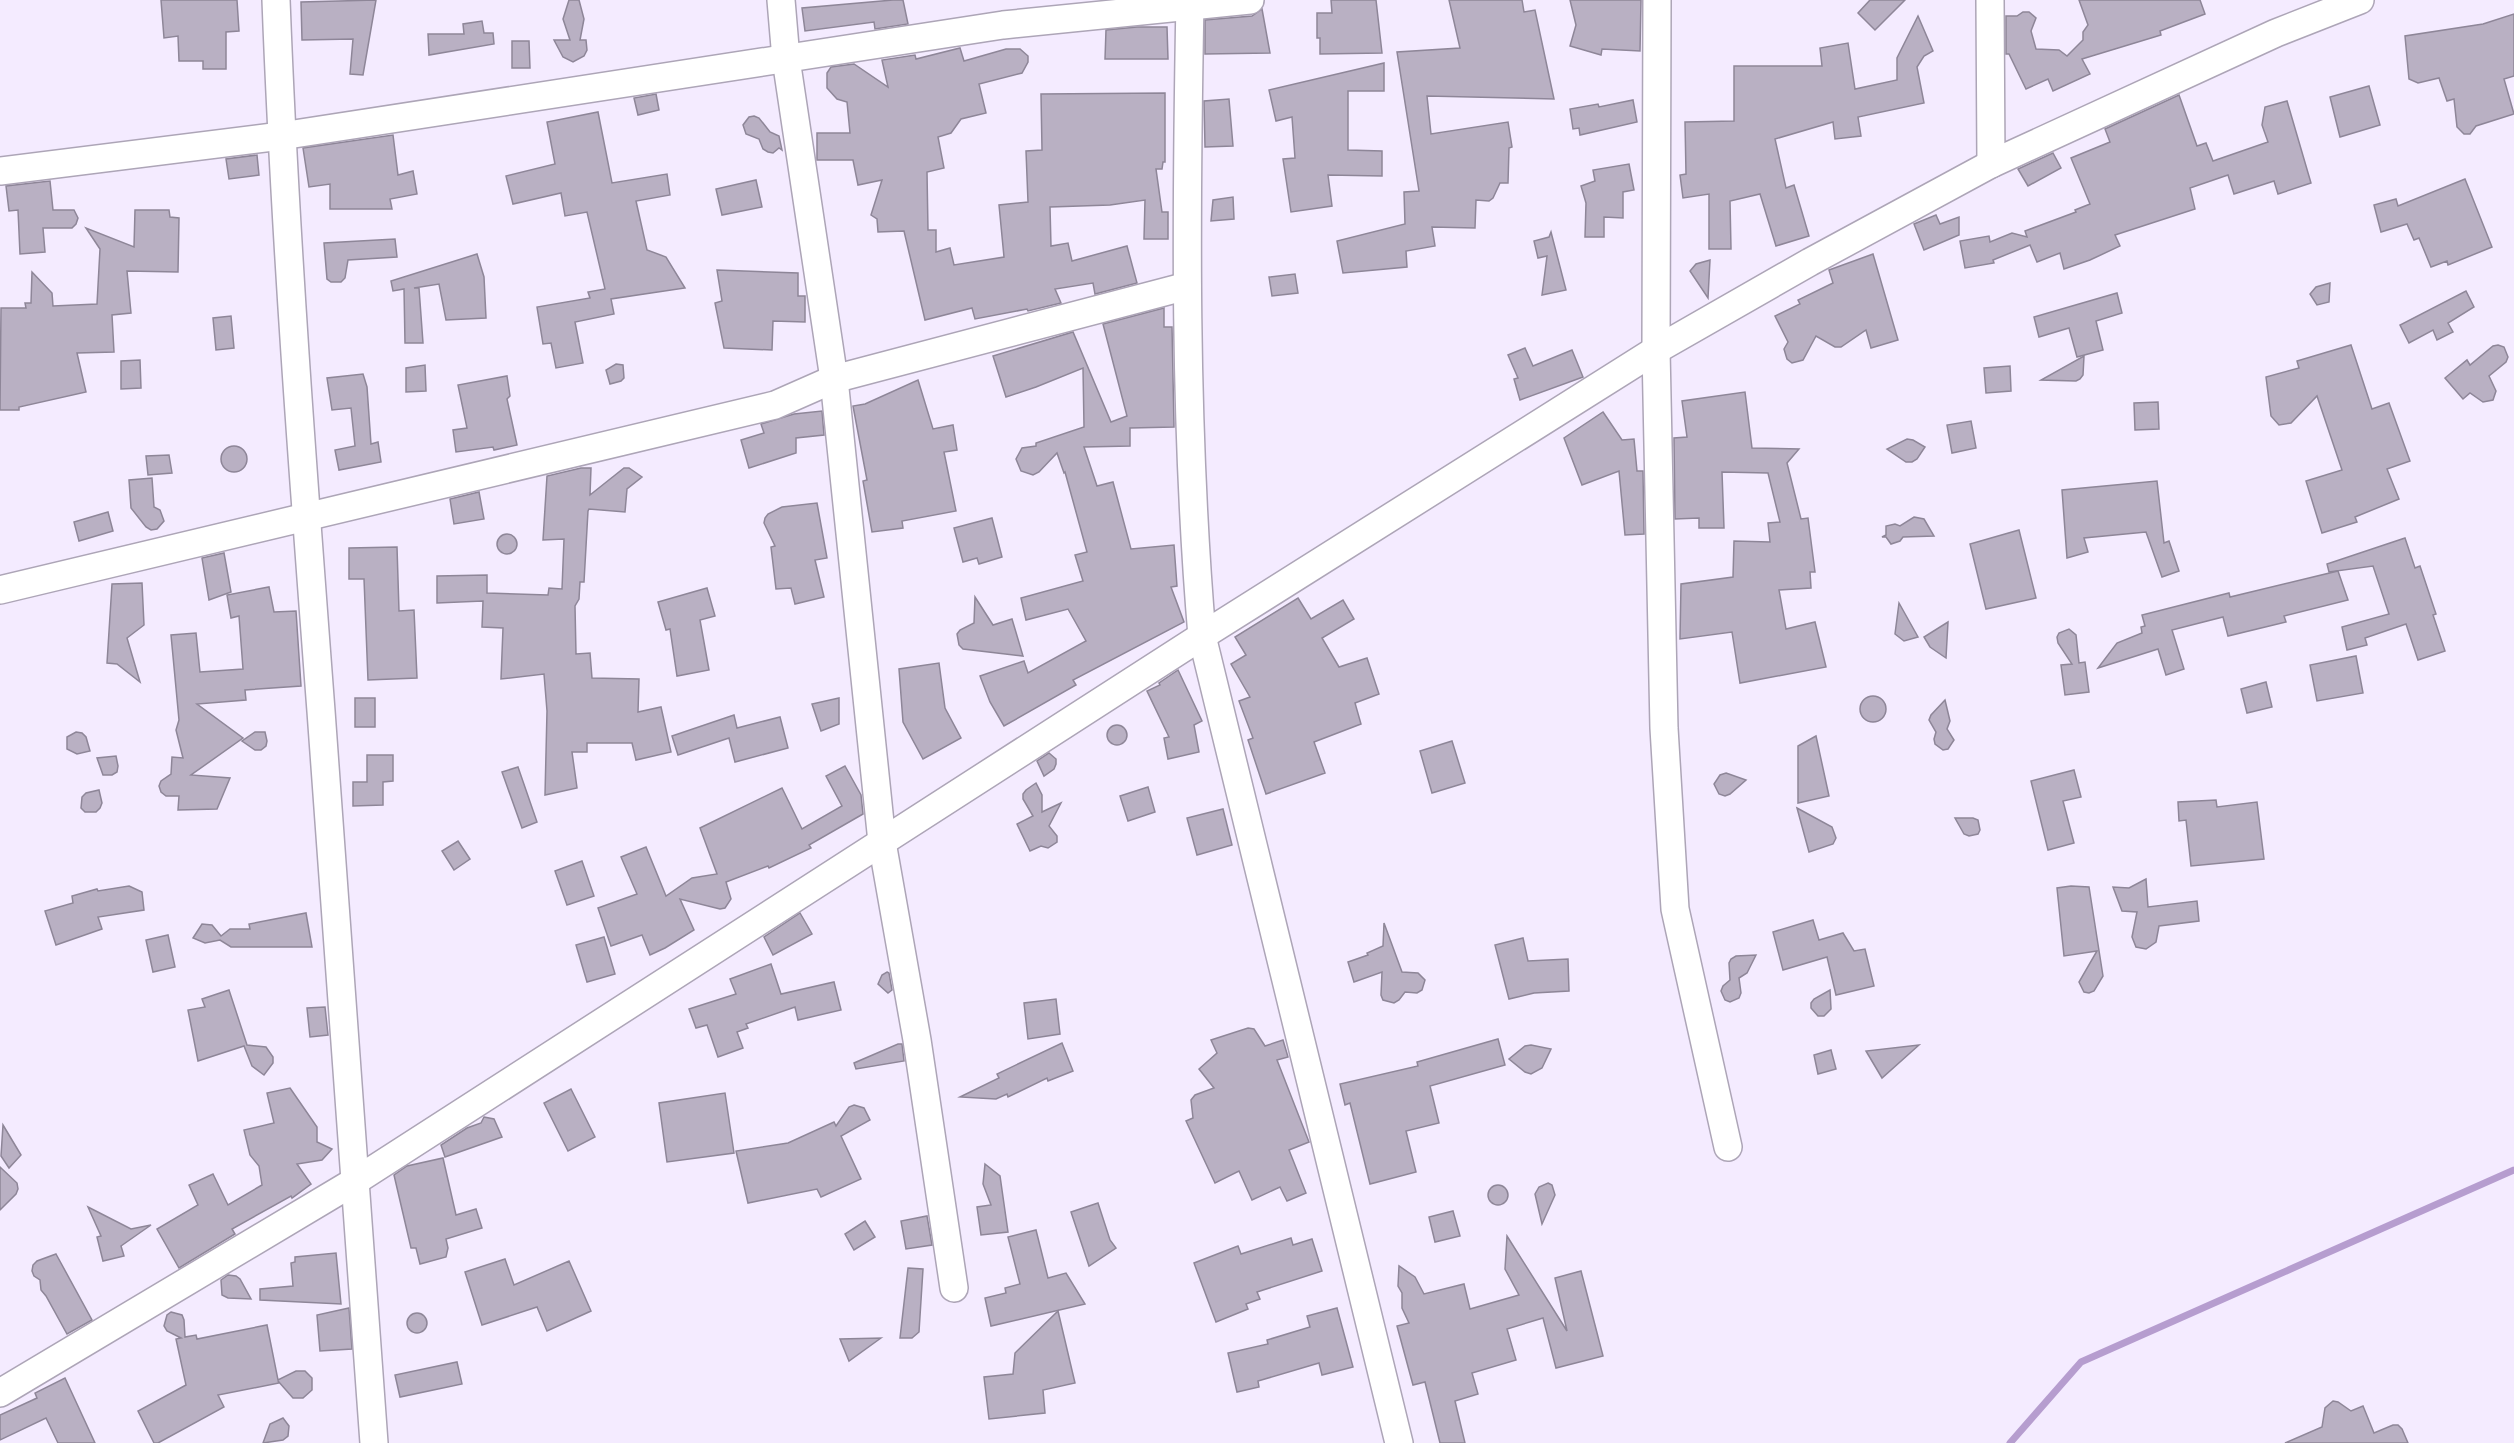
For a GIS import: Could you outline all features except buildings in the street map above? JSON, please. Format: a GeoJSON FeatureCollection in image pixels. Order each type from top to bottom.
{"type":"FeatureCollection","features":[{"type":"Feature","properties":{"kind":"street"},"geometry":{"type":"LineString","coordinates":[[276,0],[281,136],[306,518],[375,1443]]}},
{"type":"Feature","properties":{"kind":"street"},"geometry":{"type":"LineString","coordinates":[[781,0],[786,59],[834,379],[882,842],[917,1040],[954,1288]]}},
{"type":"Feature","properties":{"kind":"street"},"geometry":{"type":"LineString","coordinates":[[0,171],[281,136],[1003,25],[1190,4],[1250,0]]}},
{"type":"Feature","properties":{"kind":"street"},"geometry":{"type":"LineString","coordinates":[[1658,0],[1656,350],[1664,728],[1675,909],[1728,1147]]}},
{"type":"Feature","properties":{"kind":"street"},"geometry":{"type":"LineString","coordinates":[[1990,0],[1991,164]]}},
{"type":"Feature","properties":{"kind":"street"},"geometry":{"type":"LineString","coordinates":[[0,1393],[357,1180],[1202,636],[1656,350],[1810,262],[1991,164],[2276,33],[2360,0]]}},
{"type":"Feature","properties":{"kind":"street"},"geometry":{"type":"LineString","coordinates":[[1190,4],[1187,286],[1194,541],[1202,636],[1399,1443]]}},
{"type":"Feature","properties":{"kind":"street"},"geometry":{"type":"LineString","coordinates":[[0,590],[775,405],[834,379],[1187,286]]}},
{"type":"Feature","properties":{"kind":"waterway"},"geometry":{"type":"LineString","coordinates":[[2010,1443],[2081,1362],[2514,1170]]}}]}
